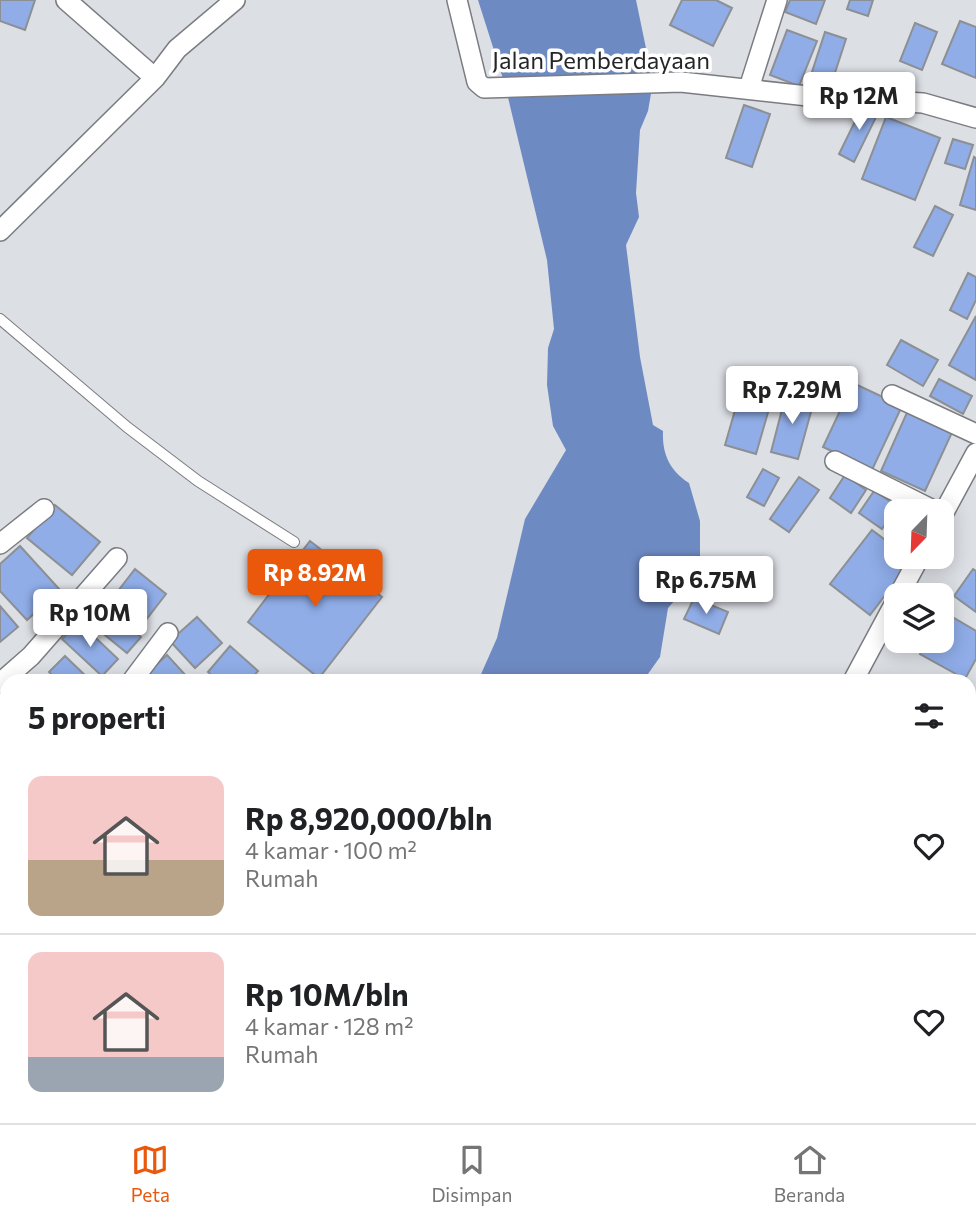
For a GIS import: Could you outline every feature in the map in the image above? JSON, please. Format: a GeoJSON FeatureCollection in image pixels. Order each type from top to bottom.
{"type":"FeatureCollection","features":[{"type":"Feature","properties":{"kind":"street"},"geometry":{"type":"LineString","coordinates":[[66,0],[155,78]]}},
{"type":"Feature","properties":{"kind":"street"},"geometry":{"type":"LineString","coordinates":[[0,231],[155,78],[177,49],[235,0]]}},
{"type":"Feature","properties":{"kind":"street","name":"Jalan Pemberdayaan"},"geometry":{"type":"LineString","coordinates":[[457,0],[477,82],[484,88],[657,81],[750,88],[817,97],[923,103],[976,118]]}},
{"type":"Feature","properties":{"kind":"street"},"geometry":{"type":"LineString","coordinates":[[750,88],[777,0]]}},
{"type":"Feature","properties":{"kind":"street"},"geometry":{"type":"LineString","coordinates":[[892,396],[976,434]]}},
{"type":"Feature","properties":{"kind":"street"},"geometry":{"type":"LineString","coordinates":[[949,499],[976,453]]}},
{"type":"Feature","properties":{"kind":"street"},"geometry":{"type":"LineString","coordinates":[[835,461],[910,499]]}},
{"type":"Feature","properties":{"kind":"street"},"geometry":{"type":"LineString","coordinates":[[0,544],[44,509]]}},
{"type":"Feature","properties":{"kind":"street"},"geometry":{"type":"LineString","coordinates":[[10,674],[31,656],[117,558]]}},
{"type":"Feature","properties":{"kind":"street"},"geometry":{"type":"LineString","coordinates":[[857,674],[884,623]]}},
{"type":"Feature","properties":{"kind":"street"},"geometry":{"type":"LineString","coordinates":[[137,674],[168,633]]}},
{"type":"Feature","properties":{"kind":"lane"},"geometry":{"type":"LineString","coordinates":[[0,319],[127,427],[198,481],[294,542]]}},
{"type":"Feature","properties":{"kind":"water"},"geometry":{"type":"Polygon","coordinates":[[[478,0],[636,0],[653,82],[648,111],[640,130],[636,193],[639,217],[626,245],[640,357],[653,425],[663,431],[664,447],[672,467],[689,483],[700,521],[700,556],[684,590],[668,608],[660,657],[648,674],[481,674],[497,638],[525,519],[566,450],[553,426],[547,385],[548,348],[554,329],[547,260],[505,85],[478,0]]]}},
{"type":"Feature","properties":{"kind":"building"},"geometry":{"type":"Polygon","coordinates":[[[0,0],[35,0],[25,30],[0,21],[0,0]]]}},
{"type":"Feature","properties":{"kind":"building"},"geometry":{"type":"Polygon","coordinates":[[[682,0],[716,0],[732,8],[713,46],[670,25],[682,0]]]}},
{"type":"Feature","properties":{"kind":"building"},"geometry":{"type":"Polygon","coordinates":[[[790,0],[825,0],[816,24],[785,12],[790,0]]]}},
{"type":"Feature","properties":{"kind":"building"},"geometry":{"type":"Polygon","coordinates":[[[850,0],[873,0],[868,16],[847,9],[850,0]]]}},
{"type":"Feature","properties":{"kind":"building"},"geometry":{"type":"Polygon","coordinates":[[[960,21],[976,27],[976,78],[942,64],[960,21]]]}},
{"type":"Feature","properties":{"kind":"building"},"geometry":{"type":"Polygon","coordinates":[[[915,23],[937,32],[922,70],[900,61],[915,23]]]}},
{"type":"Feature","properties":{"kind":"building"},"geometry":{"type":"Polygon","coordinates":[[[787,30],[817,41],[799,86],[770,75],[787,30]]]}},
{"type":"Feature","properties":{"kind":"building"},"geometry":{"type":"Polygon","coordinates":[[[825,32],[846,39],[830,88],[809,81],[825,32]]]}},
{"type":"Feature","properties":{"kind":"building"},"geometry":{"type":"Polygon","coordinates":[[[864,103],[879,111],[854,162],[839,154],[864,103]]]}},
{"type":"Feature","properties":{"kind":"building"},"geometry":{"type":"Polygon","coordinates":[[[744,105],[770,114],[752,167],[726,158],[744,105]]]}},
{"type":"Feature","properties":{"kind":"building"},"geometry":{"type":"Polygon","coordinates":[[[886,117],[940,138],[915,200],[862,179],[886,117]]]}},
{"type":"Feature","properties":{"kind":"building"},"geometry":{"type":"Polygon","coordinates":[[[953,139],[973,145],[965,169],[945,163],[953,139]]]}},
{"type":"Feature","properties":{"kind":"building"},"geometry":{"type":"Polygon","coordinates":[[[974,157],[976,158],[976,210],[960,205],[974,157]]]}},
{"type":"Feature","properties":{"kind":"building"},"geometry":{"type":"Polygon","coordinates":[[[935,206],[953,215],[933,256],[914,247],[935,206]]]}},
{"type":"Feature","properties":{"kind":"building"},"geometry":{"type":"Polygon","coordinates":[[[968,273],[976,277],[976,300],[967,319],[950,310],[968,273]]]}},
{"type":"Feature","properties":{"kind":"building"},"geometry":{"type":"Polygon","coordinates":[[[976,316],[976,380],[949,365],[976,316]]]}},
{"type":"Feature","properties":{"kind":"building"},"geometry":{"type":"Polygon","coordinates":[[[901,340],[938,360],[923,386],[887,365],[901,340]]]}},
{"type":"Feature","properties":{"kind":"building"},"geometry":{"type":"Polygon","coordinates":[[[939,379],[972,396],[963,414],[930,396],[939,379]]]}},
{"type":"Feature","properties":{"kind":"building"},"geometry":{"type":"Polygon","coordinates":[[[853,383],[902,406],[872,470],[823,447],[853,383]]]}},
{"type":"Feature","properties":{"kind":"building"},"geometry":{"type":"Polygon","coordinates":[[[742,386],[773,395],[756,454],[725,445],[742,386]]]}},
{"type":"Feature","properties":{"kind":"building"},"geometry":{"type":"Polygon","coordinates":[[[786,394],[814,401],[798,459],[771,452],[786,394]]]}},
{"type":"Feature","properties":{"kind":"building"},"geometry":{"type":"Polygon","coordinates":[[[909,408],[954,428],[925,491],[881,471],[909,408]]]}},
{"type":"Feature","properties":{"kind":"building"},"geometry":{"type":"Polygon","coordinates":[[[763,469],[779,478],[764,506],[747,497],[763,469]]]}},
{"type":"Feature","properties":{"kind":"building"},"geometry":{"type":"Polygon","coordinates":[[[845,475],[866,490],[851,513],[830,498],[845,475]]]}},
{"type":"Feature","properties":{"kind":"building"},"geometry":{"type":"Polygon","coordinates":[[[799,477],[819,490],[789,532],[770,519],[799,477]]]}},
{"type":"Feature","properties":{"kind":"building"},"geometry":{"type":"Polygon","coordinates":[[[874,491],[886,499],[884,499],[882,529],[859,513],[874,491]]]}},
{"type":"Feature","properties":{"kind":"building"},"geometry":{"type":"Polygon","coordinates":[[[55,505],[100,542],[72,575],[27,538],[55,505]]]}},
{"type":"Feature","properties":{"kind":"building"},"geometry":{"type":"Polygon","coordinates":[[[872,530],[884,539],[884,569],[905,569],[894,583],[884,583],[884,597],[870,615],[830,584],[872,530]]]}},
{"type":"Feature","properties":{"kind":"building"},"geometry":{"type":"Polygon","coordinates":[[[310,541],[382,597],[322,674],[314,674],[248,622],[310,541]]]}},
{"type":"Feature","properties":{"kind":"building"},"geometry":{"type":"Polygon","coordinates":[[[20,546],[60,590],[27,620],[0,591],[0,564],[20,546]]]}},
{"type":"Feature","properties":{"kind":"building"},"geometry":{"type":"Polygon","coordinates":[[[135,569],[166,594],[142,625],[111,600],[135,569]]]}},
{"type":"Feature","properties":{"kind":"building"},"geometry":{"type":"Polygon","coordinates":[[[973,569],[976,571],[976,612],[954,596],[973,569]]]}},
{"type":"Feature","properties":{"kind":"building"},"geometry":{"type":"Polygon","coordinates":[[[694,598],[728,612],[719,634],[684,619],[694,598]]]}},
{"type":"Feature","properties":{"kind":"building"},"geometry":{"type":"Polygon","coordinates":[[[103,605],[141,637],[127,653],[89,622],[103,605]]]}},
{"type":"Feature","properties":{"kind":"building"},"geometry":{"type":"Polygon","coordinates":[[[0,606],[18,627],[0,642],[0,606]]]}},
{"type":"Feature","properties":{"kind":"building"},"geometry":{"type":"Polygon","coordinates":[[[197,617],[222,643],[195,668],[170,641],[197,617]]]}},
{"type":"Feature","properties":{"kind":"building"},"geometry":{"type":"Polygon","coordinates":[[[954,618],[976,631],[976,659],[968,674],[956,674],[920,654],[954,653],[954,618]]]}},
{"type":"Feature","properties":{"kind":"building"},"geometry":{"type":"Polygon","coordinates":[[[79,622],[118,659],[104,674],[100,674],[62,639],[79,622]]]}},
{"type":"Feature","properties":{"kind":"building"},"geometry":{"type":"Polygon","coordinates":[[[230,646],[258,671],[255,674],[208,672],[230,646]]]}},
{"type":"Feature","properties":{"kind":"building"},"geometry":{"type":"Polygon","coordinates":[[[167,655],[184,674],[147,674],[167,655]]]}},
{"type":"Feature","properties":{"kind":"building"},"geometry":{"type":"Polygon","coordinates":[[[65,656],[84,674],[51,674],[49,672],[65,656]]]}}]}
